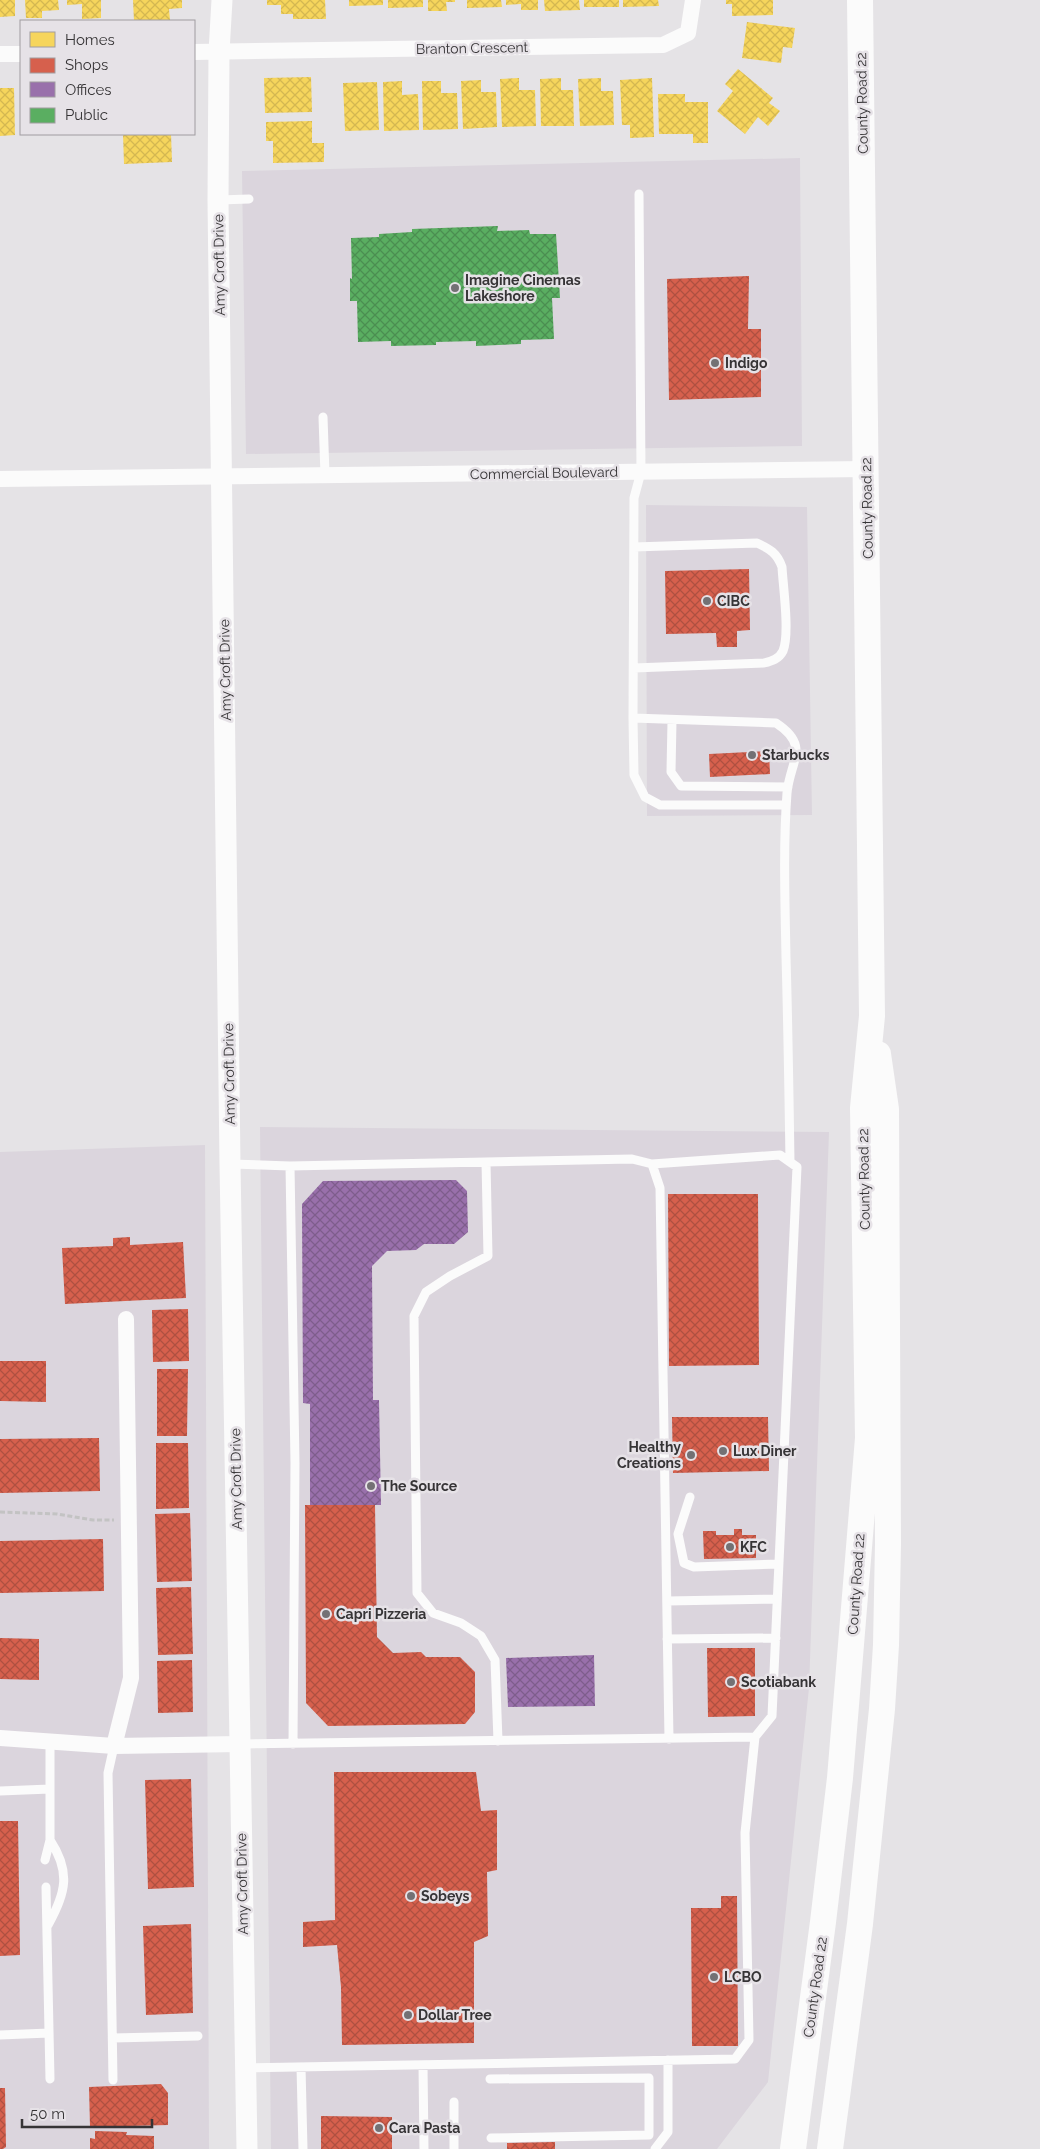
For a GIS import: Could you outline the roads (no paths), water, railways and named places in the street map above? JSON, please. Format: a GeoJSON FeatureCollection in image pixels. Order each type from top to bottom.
{"type":"FeatureCollection","features":[{"type":"Feature","properties":{"kind":"main road","name":"County Road 22"},"geometry":{"type":"LineString","coordinates":[[793,2149],[840,1778],[868,1438],[863,1108],[872,1016],[860,0]]}},
{"type":"Feature","properties":{"kind":"main road","name":"County Road 22"},"geometry":{"type":"LineString","coordinates":[[830,2149],[860,1924],[878,1753],[886,1645],[888,1544],[886,1109],[872,1016]]}},
{"type":"Feature","properties":{"kind":"main road"},"geometry":{"type":"LineString","coordinates":[[813,2149],[847,1899],[863,1736],[870,1616],[868,1438]]}},
{"type":"Feature","properties":{"kind":"street","name":"Amy Croft Drive"},"geometry":{"type":"LineString","coordinates":[[222,0],[219,52],[218,200],[230,1164],[247,2149]]}},
{"type":"Feature","properties":{"kind":"street","name":"Branton Crescent"},"geometry":{"type":"LineString","coordinates":[[219,52],[663,45],[688,33],[693,0]]}},
{"type":"Feature","properties":{"kind":"street"},"geometry":{"type":"LineString","coordinates":[[195,52],[219,52]]}},
{"type":"Feature","properties":{"kind":"street"},"geometry":{"type":"LineString","coordinates":[[0,54],[20,54]]}},
{"type":"Feature","properties":{"kind":"street","name":"Commercial Boulevard"},"geometry":{"type":"LineString","coordinates":[[0,479],[866,469]]}},
{"type":"Feature","properties":{"kind":"street"},"geometry":{"type":"LineString","coordinates":[[114,1746],[131,1678],[126,1320]]}},
{"type":"Feature","properties":{"kind":"street"},"geometry":{"type":"LineString","coordinates":[[0,1738],[114,1746],[240,1744]]}},
{"type":"Feature","properties":{"kind":"lane"},"geometry":{"type":"LineString","coordinates":[[638,194],[641,472],[634,498],[634,775],[645,797],[660,804],[786,805]]}},
{"type":"Feature","properties":{"kind":"lane"},"geometry":{"type":"LineString","coordinates":[[218,200],[249,199]]}},
{"type":"Feature","properties":{"kind":"lane"},"geometry":{"type":"LineString","coordinates":[[323,417],[325,475]]}},
{"type":"Feature","properties":{"kind":"lane"},"geometry":{"type":"LineString","coordinates":[[634,547],[757,543],[770,549],[779,557],[782,567],[786,639],[783,652],[776,660],[764,663],[634,668]]}},
{"type":"Feature","properties":{"kind":"lane"},"geometry":{"type":"LineString","coordinates":[[633,718],[672,721],[776,723],[789,731],[796,745],[795,762],[788,787],[784,842],[790,1162]]}},
{"type":"Feature","properties":{"kind":"lane"},"geometry":{"type":"LineString","coordinates":[[672,721],[671,772],[681,786],[788,787]]}},
{"type":"Feature","properties":{"kind":"lane"},"geometry":{"type":"LineString","coordinates":[[230,1164],[290,1166],[632,1159],[652,1164],[780,1155],[797,1167],[772,1716],[755,1737],[745,1833],[749,2040],[735,2059],[246,2068]]}},
{"type":"Feature","properties":{"kind":"lane"},"geometry":{"type":"LineString","coordinates":[[486,1162],[488,1256],[450,1276],[426,1292],[414,1316],[417,1593],[433,1613],[462,1623],[481,1636],[495,1660],[498,1741]]}},
{"type":"Feature","properties":{"kind":"lane"},"geometry":{"type":"LineString","coordinates":[[652,1164],[660,1188],[669,1738]]}},
{"type":"Feature","properties":{"kind":"lane"},"geometry":{"type":"LineString","coordinates":[[290,1166],[295,1463],[293,1744]]}},
{"type":"Feature","properties":{"kind":"lane"},"geometry":{"type":"LineString","coordinates":[[690,1497],[678,1534],[684,1563],[694,1567],[779,1564]]}},
{"type":"Feature","properties":{"kind":"lane"},"geometry":{"type":"LineString","coordinates":[[667,1601],[778,1599]]}},
{"type":"Feature","properties":{"kind":"lane"},"geometry":{"type":"LineString","coordinates":[[667,1638],[776,1638]]}},
{"type":"Feature","properties":{"kind":"lane"},"geometry":{"type":"LineString","coordinates":[[240,1744],[755,1737]]}},
{"type":"Feature","properties":{"kind":"lane"},"geometry":{"type":"LineString","coordinates":[[45,1860],[50,1840],[50,1742]]}},
{"type":"Feature","properties":{"kind":"lane"},"geometry":{"type":"LineString","coordinates":[[113,2080],[108,1773],[114,1746]]}},
{"type":"Feature","properties":{"kind":"lane"},"geometry":{"type":"LineString","coordinates":[[0,1791],[50,1789]]}},
{"type":"Feature","properties":{"kind":"lane"},"geometry":{"type":"LineString","coordinates":[[47,1926],[63,1893],[64,1873],[60,1856],[50,1840]]}},
{"type":"Feature","properties":{"kind":"lane"},"geometry":{"type":"LineString","coordinates":[[46,1887],[50,2079]]}},
{"type":"Feature","properties":{"kind":"lane"},"geometry":{"type":"LineString","coordinates":[[0,2035],[49,2033]]}},
{"type":"Feature","properties":{"kind":"lane"},"geometry":{"type":"LineString","coordinates":[[112,2038],[198,2036]]}},
{"type":"Feature","properties":{"kind":"lane"},"geometry":{"type":"LineString","coordinates":[[655,2149],[668,2132],[668,2060]]}},
{"type":"Feature","properties":{"kind":"lane"},"geometry":{"type":"LineString","coordinates":[[423,2064],[424,2149]]}},
{"type":"Feature","properties":{"kind":"lane"},"geometry":{"type":"LineString","coordinates":[[301,2067],[303,2149]]}},
{"type":"Feature","properties":{"kind":"lane"},"geometry":{"type":"LineString","coordinates":[[490,2079],[649,2078],[649,2135],[491,2138]]}},
{"type":"Feature","properties":{"kind":"lane"},"geometry":{"type":"LineString","coordinates":[[454,2102],[454,2149]]}},
{"type":"Feature","properties":{"kind":"place","name":"Imagine Cinemas Lakeshore"},"geometry":{"type":"Point","coordinates":[455,288]}},
{"type":"Feature","properties":{"kind":"place","name":"Indigo"},"geometry":{"type":"Point","coordinates":[715,363]}},
{"type":"Feature","properties":{"kind":"place","name":"CIBC"},"geometry":{"type":"Point","coordinates":[707,601]}},
{"type":"Feature","properties":{"kind":"place","name":"Starbucks"},"geometry":{"type":"Point","coordinates":[752,755]}},
{"type":"Feature","properties":{"kind":"place","name":"Lux Diner"},"geometry":{"type":"Point","coordinates":[723,1451]}},
{"type":"Feature","properties":{"kind":"place","name":"Healthy Creations"},"geometry":{"type":"Point","coordinates":[691,1455]}},
{"type":"Feature","properties":{"kind":"place","name":"The Source"},"geometry":{"type":"Point","coordinates":[371,1486]}},
{"type":"Feature","properties":{"kind":"place","name":"KFC"},"geometry":{"type":"Point","coordinates":[730,1547]}},
{"type":"Feature","properties":{"kind":"place","name":"Capri Pizzeria"},"geometry":{"type":"Point","coordinates":[326,1614]}},
{"type":"Feature","properties":{"kind":"place","name":"Scotiabank"},"geometry":{"type":"Point","coordinates":[731,1682]}},
{"type":"Feature","properties":{"kind":"place","name":"Sobeys"},"geometry":{"type":"Point","coordinates":[411,1896]}},
{"type":"Feature","properties":{"kind":"place","name":"LCBO"},"geometry":{"type":"Point","coordinates":[714,1977]}},
{"type":"Feature","properties":{"kind":"place","name":"Dollar Tree"},"geometry":{"type":"Point","coordinates":[408,2015]}},
{"type":"Feature","properties":{"kind":"place","name":"Cara Pasta"},"geometry":{"type":"Point","coordinates":[379,2128]}}]}
